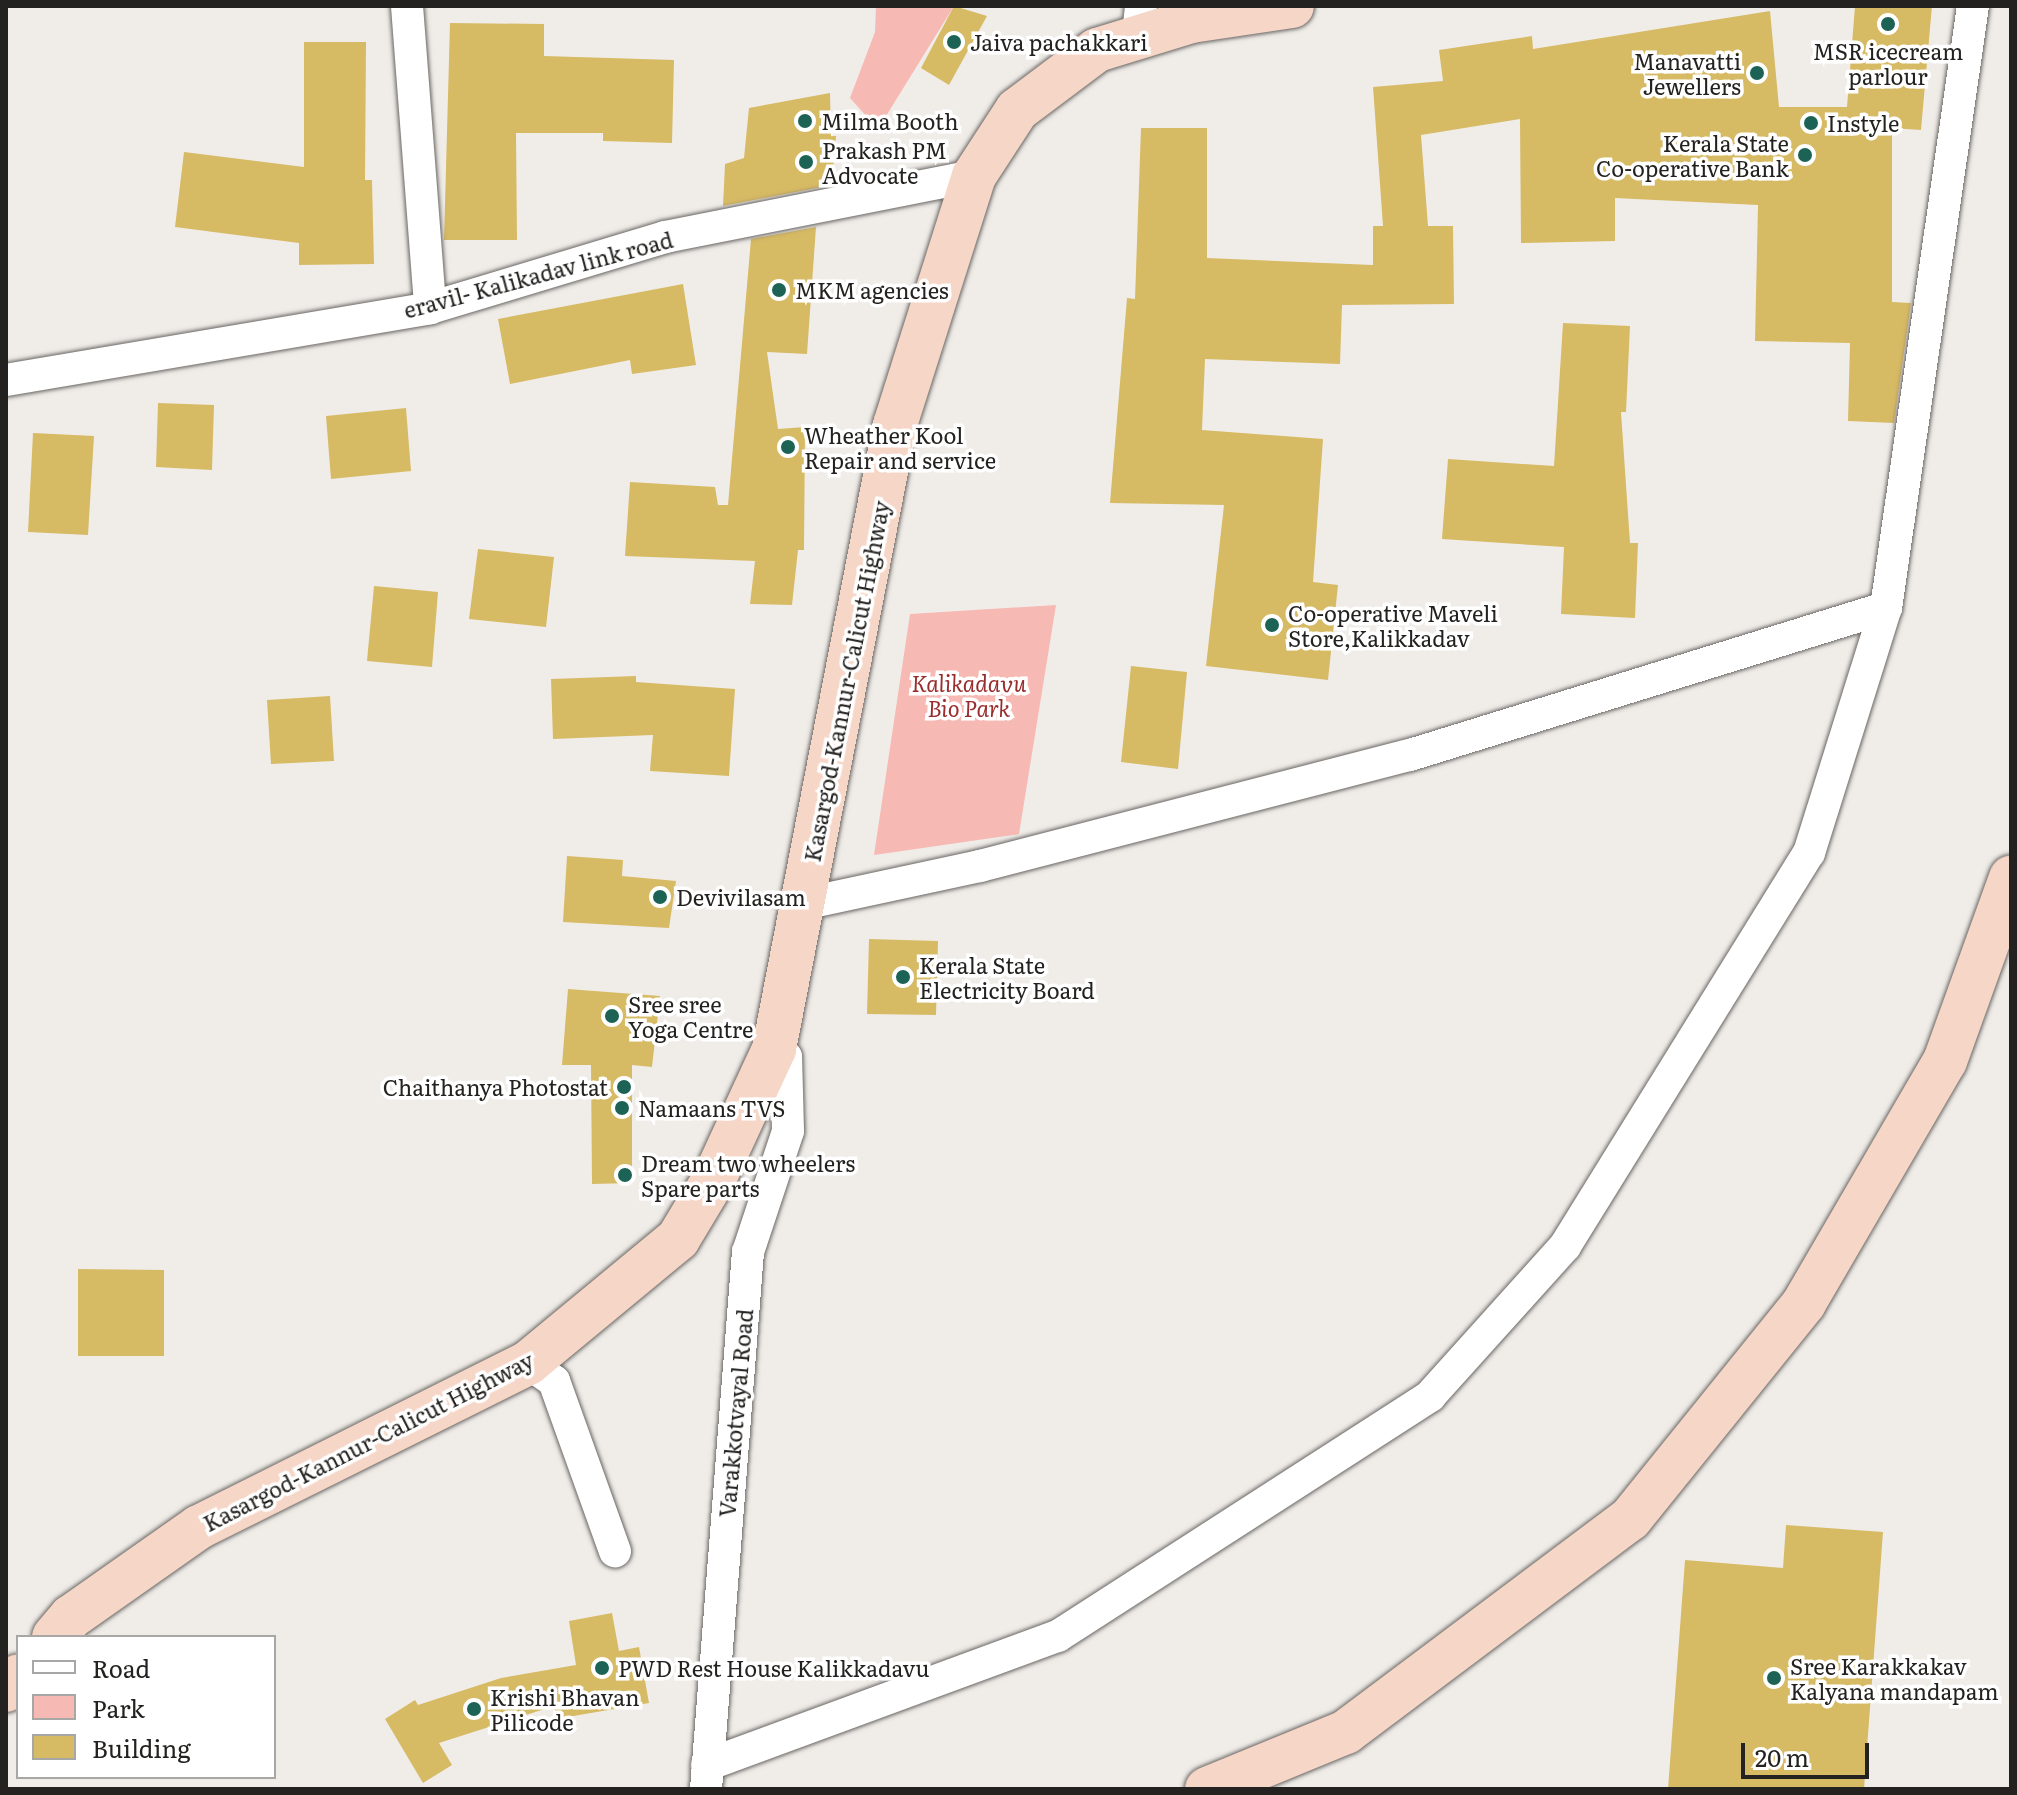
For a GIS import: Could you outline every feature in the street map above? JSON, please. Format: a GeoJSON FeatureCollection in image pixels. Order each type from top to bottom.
{"type":"FeatureCollection","features":[{"type":"Feature","properties":{"kind":"highway","name":"Kasargod-Kannur-Calicut Highway"},"geometry":{"type":"LineString","coordinates":[[56,1635],[71,1617],[199,1527],[528,1363],[678,1239],[714,1179],[774,1049],[895,425],[974,176],[1017,110],[1140,20],[1292,6]]}},
{"type":"Feature","properties":{"kind":"highway"},"geometry":{"type":"LineString","coordinates":[[1207,1789],[1346,1732],[1630,1519],[1804,1303],[1945,1061],[2003,930],[2011,878]]}},
{"type":"Feature","properties":{"kind":"street"},"geometry":{"type":"LineString","coordinates":[[407,6],[430,308]]}},
{"type":"Feature","properties":{"kind":"street"},"geometry":{"type":"LineString","coordinates":[[707,1777],[1058,1636],[1430,1396],[1565,1246],[1809,853],[1886,608],[1973,6]]}},
{"type":"Feature","properties":{"kind":"street","name":"eravil- Kalikadav link road"},"geometry":{"type":"LineString","coordinates":[[6,380],[430,308],[665,237],[974,176]]}},
{"type":"Feature","properties":{"kind":"street"},"geometry":{"type":"LineString","coordinates":[[803,904],[980,866],[1410,755],[1886,608]]}},
{"type":"Feature","properties":{"kind":"street","name":"Varakkotvayal Road"},"geometry":{"type":"LineString","coordinates":[[707,1777],[748,1252],[788,1131],[786,1057],[774,1049]]}},
{"type":"Feature","properties":{"kind":"street"},"geometry":{"type":"LineString","coordinates":[[528,1363],[554,1381],[615,1551]]}},
{"type":"Feature","properties":{"kind":"green space"},"geometry":{"type":"Polygon","coordinates":[[[876,6],[954,6],[878,129],[850,98],[875,32],[876,6]]]}},
{"type":"Feature","properties":{"kind":"green space","name":"Kalikadavu Bio Park"},"geometry":{"type":"Polygon","coordinates":[[[1056,605],[1019,834],[874,855],[910,614],[1056,605]]]}},
{"type":"Feature","properties":{"kind":"building","name":"Jaiva pachakkari"},"geometry":{"type":"Polygon","coordinates":[[[954,6],[987,16],[949,85],[921,68],[954,6]]]}},
{"type":"Feature","properties":{"kind":"building"},"geometry":{"type":"Polygon","coordinates":[[[1855,6],[1932,6],[1921,130],[1892,128],[1892,302],[1911,303],[1894,423],[1848,421],[1850,343],[1755,341],[1758,205],[1615,198],[1615,241],[1521,243],[1520,119],[1421,135],[1428,226],[1453,226],[1454,304],[1342,305],[1340,364],[1205,359],[1202,430],[1323,439],[1313,582],[1338,585],[1328,680],[1206,666],[1224,505],[1110,503],[1127,298],[1135,299],[1141,128],[1207,128],[1207,258],[1373,265],[1373,226],[1383,226],[1373,87],[1443,81],[1439,50],[1532,36],[1533,49],[1770,11],[1779,107],[1847,107],[1855,6]]]}},
{"type":"Feature","properties":{"kind":"building"},"geometry":{"type":"Polygon","coordinates":[[[450,23],[544,24],[544,56],[674,60],[672,143],[603,141],[603,133],[516,133],[517,240],[444,240],[450,23]]]}},
{"type":"Feature","properties":{"kind":"building"},"geometry":{"type":"Polygon","coordinates":[[[304,42],[366,42],[365,180],[372,180],[374,264],[299,265],[299,243],[175,227],[184,152],[304,167],[304,42]]]}},
{"type":"Feature","properties":{"kind":"building"},"geometry":{"type":"Polygon","coordinates":[[[830,93],[831,136],[836,136],[832,185],[723,206],[725,164],[744,158],[749,108],[830,93]]]}},
{"type":"Feature","properties":{"kind":"building"},"geometry":{"type":"Polygon","coordinates":[[[816,227],[807,354],[767,352],[778,429],[805,427],[804,550],[798,550],[792,605],[750,604],[755,561],[625,556],[630,482],[715,487],[718,505],[728,505],[751,239],[816,227]]]}},
{"type":"Feature","properties":{"kind":"building"},"geometry":{"type":"Polygon","coordinates":[[[683,284],[696,365],[632,374],[630,360],[510,384],[498,319],[683,284]]]}},
{"type":"Feature","properties":{"kind":"building"},"geometry":{"type":"Polygon","coordinates":[[[1563,323],[1630,326],[1626,412],[1621,412],[1630,543],[1638,543],[1635,618],[1561,614],[1564,547],[1442,539],[1448,459],[1554,466],[1563,323]]]}},
{"type":"Feature","properties":{"kind":"building"},"geometry":{"type":"Polygon","coordinates":[[[158,403],[214,405],[212,470],[156,467],[158,403]]]}},
{"type":"Feature","properties":{"kind":"building"},"geometry":{"type":"Polygon","coordinates":[[[406,408],[411,471],[331,479],[326,416],[406,408]]]}},
{"type":"Feature","properties":{"kind":"building"},"geometry":{"type":"Polygon","coordinates":[[[33,433],[94,436],[88,535],[28,532],[33,433]]]}},
{"type":"Feature","properties":{"kind":"building"},"geometry":{"type":"Polygon","coordinates":[[[478,549],[554,557],[546,627],[469,619],[478,549]]]}},
{"type":"Feature","properties":{"kind":"building"},"geometry":{"type":"Polygon","coordinates":[[[374,586],[438,592],[432,667],[367,661],[374,586]]]}},
{"type":"Feature","properties":{"kind":"building"},"geometry":{"type":"Polygon","coordinates":[[[1131,666],[1187,672],[1178,769],[1121,762],[1131,666]]]}},
{"type":"Feature","properties":{"kind":"building"},"geometry":{"type":"Polygon","coordinates":[[[636,676],[636,682],[735,689],[729,776],[650,771],[653,735],[553,739],[551,679],[636,676]]]}},
{"type":"Feature","properties":{"kind":"building"},"geometry":{"type":"Polygon","coordinates":[[[330,696],[334,761],[271,764],[267,700],[330,696]]]}},
{"type":"Feature","properties":{"kind":"building"},"geometry":{"type":"Polygon","coordinates":[[[567,856],[623,860],[622,876],[676,881],[669,928],[563,922],[567,856]]]}},
{"type":"Feature","properties":{"kind":"building","name":"Kerala State Electricity Board"},"geometry":{"type":"Polygon","coordinates":[[[869,939],[938,941],[936,1015],[867,1014],[869,939]]]}},
{"type":"Feature","properties":{"kind":"building"},"geometry":{"type":"Polygon","coordinates":[[[568,989],[660,996],[652,1067],[632,1065],[632,1183],[592,1184],[591,1065],[562,1065],[568,989]]]}},
{"type":"Feature","properties":{"kind":"building"},"geometry":{"type":"Polygon","coordinates":[[[78,1269],[164,1270],[164,1356],[78,1356],[78,1269]]]}},
{"type":"Feature","properties":{"kind":"building","name":"Sree Karakkakav Kalyana mandapam"},"geometry":{"type":"Polygon","coordinates":[[[1786,1525],[1883,1532],[1864,1789],[1668,1789],[1685,1560],[1783,1568],[1786,1525]]]}},
{"type":"Feature","properties":{"kind":"building"},"geometry":{"type":"Polygon","coordinates":[[[612,1613],[619,1651],[639,1647],[649,1703],[556,1719],[554,1706],[439,1743],[452,1765],[423,1783],[385,1719],[415,1700],[418,1705],[501,1678],[576,1665],[569,1621],[612,1613]]]}},
{"type":"Feature","properties":{"kind":"place","name":"MSR icecream parlour"},"geometry":{"type":"Point","coordinates":[1888,24]}},
{"type":"Feature","properties":{"kind":"place","name":"Jaiva pachakkari"},"geometry":{"type":"Point","coordinates":[954,42]}},
{"type":"Feature","properties":{"kind":"place","name":"Manavatti Jewellers"},"geometry":{"type":"Point","coordinates":[1757,73]}},
{"type":"Feature","properties":{"kind":"place","name":"Milma Booth"},"geometry":{"type":"Point","coordinates":[805,121]}},
{"type":"Feature","properties":{"kind":"place","name":"Instyle"},"geometry":{"type":"Point","coordinates":[1811,123]}},
{"type":"Feature","properties":{"kind":"place","name":"Kerala State Co-operative Bank"},"geometry":{"type":"Point","coordinates":[1805,155]}},
{"type":"Feature","properties":{"kind":"place","name":"Prakash PM Advocate"},"geometry":{"type":"Point","coordinates":[806,162]}},
{"type":"Feature","properties":{"kind":"place","name":"MKM agencies"},"geometry":{"type":"Point","coordinates":[779,290]}},
{"type":"Feature","properties":{"kind":"place","name":"Wheather Kool Repair and service"},"geometry":{"type":"Point","coordinates":[788,447]}},
{"type":"Feature","properties":{"kind":"place","name":"Co-operative Maveli Store,Kalikkadav"},"geometry":{"type":"Point","coordinates":[1272,625]}},
{"type":"Feature","properties":{"kind":"place","name":"Devivilasam"},"geometry":{"type":"Point","coordinates":[660,897]}},
{"type":"Feature","properties":{"kind":"place","name":"Kerala State Electricity Board"},"geometry":{"type":"Point","coordinates":[903,977]}},
{"type":"Feature","properties":{"kind":"place","name":"Sree sree Yoga Centre"},"geometry":{"type":"Point","coordinates":[612,1016]}},
{"type":"Feature","properties":{"kind":"place","name":"Chaithanya Photostat"},"geometry":{"type":"Point","coordinates":[624,1087]}},
{"type":"Feature","properties":{"kind":"place","name":"Namaans TVS"},"geometry":{"type":"Point","coordinates":[622,1108]}},
{"type":"Feature","properties":{"kind":"place","name":"Dream two wheelers Spare parts"},"geometry":{"type":"Point","coordinates":[625,1175]}},
{"type":"Feature","properties":{"kind":"place","name":"PWD Rest House Kalikkadavu"},"geometry":{"type":"Point","coordinates":[602,1668]}},
{"type":"Feature","properties":{"kind":"place","name":"Sree Karakkakav Kalyana mandapam"},"geometry":{"type":"Point","coordinates":[1774,1678]}},
{"type":"Feature","properties":{"kind":"place","name":"Krishi Bhavan Pilicode"},"geometry":{"type":"Point","coordinates":[474,1709]}}]}
